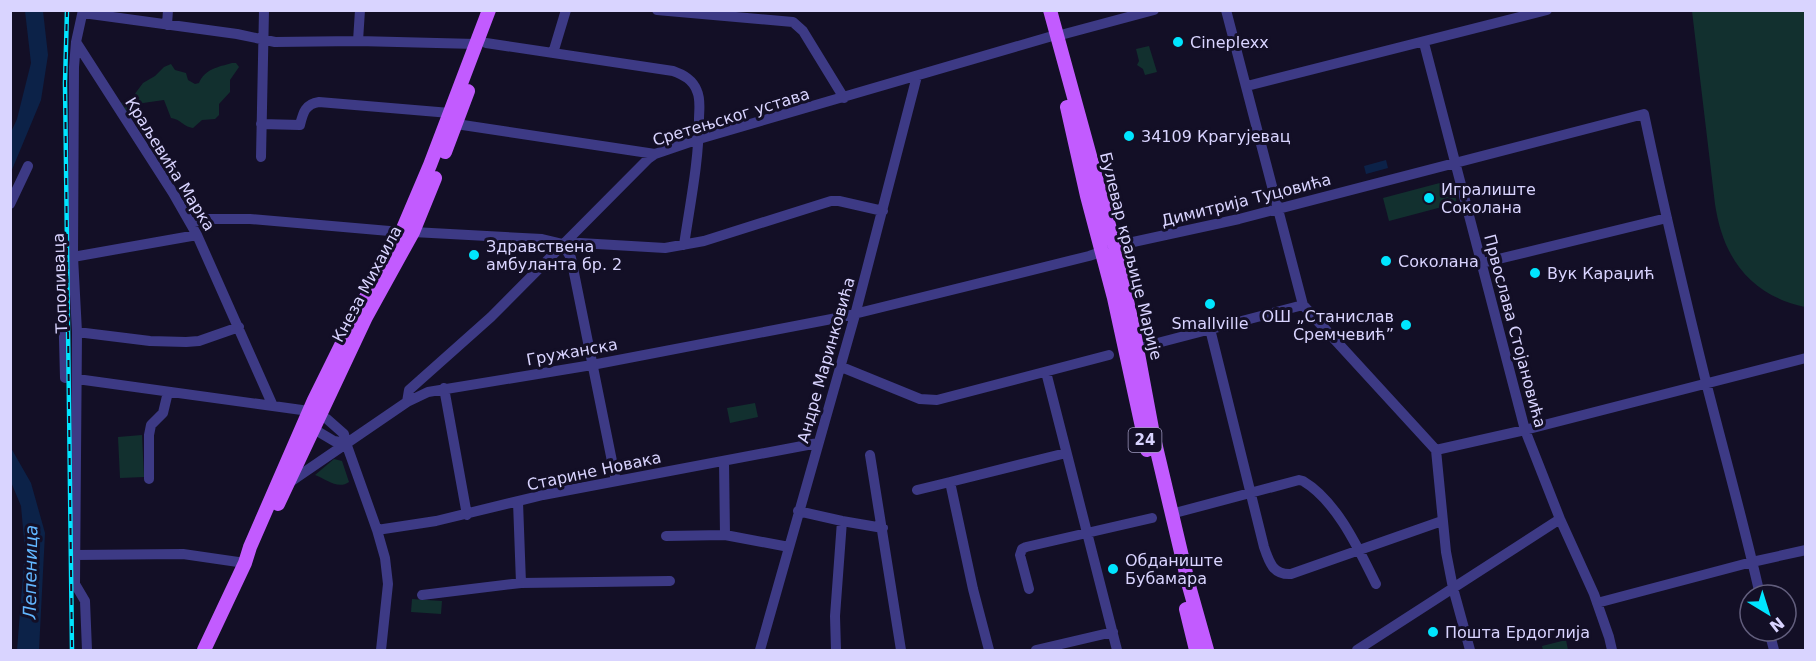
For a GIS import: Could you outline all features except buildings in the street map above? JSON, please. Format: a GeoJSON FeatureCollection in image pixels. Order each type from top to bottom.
{"type":"FeatureCollection","features":[{"type":"Feature","properties":{"kind":"main road","name":"Кнеза Михаила"},"geometry":{"type":"LineString","coordinates":[[481,44],[489,10]]}},
{"type":"Feature","properties":{"kind":"main road","name":"Кнеза Михаила"},"geometry":{"type":"LineString","coordinates":[[245,563],[257,548],[288,484],[344,338],[407,232],[430,165],[453,118],[481,44],[499,10]]}},
{"type":"Feature","properties":{"kind":"main road","name":"Булевар краљице Марије"},"geometry":{"type":"LineString","coordinates":[[1041,10],[1053,37]]}},
{"type":"Feature","properties":{"kind":"main road","name":"Булевар краљице Марије"},"geometry":{"type":"LineString","coordinates":[[1050,10],[1053,37],[1108,250],[1134,332],[1171,514],[1207,651]]}},
{"type":"Feature","properties":{"kind":"main road","name":"Булевар краљице Марије"},"geometry":{"type":"LineString","coordinates":[[1108,250],[1138,412],[1196,651]]}},
{"type":"Feature","properties":{"kind":"main road","name":"Кнеза Михаила"},"geometry":{"type":"LineString","coordinates":[[204,651],[245,563],[250,547],[312,420]]}},
{"type":"Feature","properties":{"kind":"street"},"geometry":{"type":"LineString","coordinates":[[167,25],[168,10]]}},
{"type":"Feature","properties":{"kind":"street"},"geometry":{"type":"LineString","coordinates":[[261,157],[264,10]]}},
{"type":"Feature","properties":{"kind":"street"},"geometry":{"type":"LineString","coordinates":[[358,41],[360,10]]}},
{"type":"Feature","properties":{"kind":"street"},"geometry":{"type":"LineString","coordinates":[[553,53],[566,10]]}},
{"type":"Feature","properties":{"kind":"street"},"geometry":{"type":"LineString","coordinates":[[657,10],[793,22],[803,31],[844,98]]}},
{"type":"Feature","properties":{"kind":"street","name":"Сретењског устава"},"geometry":{"type":"LineString","coordinates":[[407,402],[409,390],[491,317],[656,154],[699,139],[1154,10]]}},
{"type":"Feature","properties":{"kind":"street"},"geometry":{"type":"LineString","coordinates":[[1226,10],[1303,305],[1436,450],[1442,521],[1453,588],[1470,651]]}},
{"type":"Feature","properties":{"kind":"street"},"geometry":{"type":"LineString","coordinates":[[1247,87],[1547,10]]}},
{"type":"Feature","properties":{"kind":"street"},"geometry":{"type":"LineString","coordinates":[[83,12],[237,34],[275,42],[358,41],[481,44],[681,74],[691,81],[698,94],[699,139],[684,245]]}},
{"type":"Feature","properties":{"kind":"street","name":"Тополиваца"},"geometry":{"type":"LineString","coordinates":[[83,12],[76,42],[74,67],[73,257],[77,332],[76,588],[85,601],[87,651]]}},
{"type":"Feature","properties":{"kind":"street","name":"Краљевића Марка"},"geometry":{"type":"LineString","coordinates":[[76,42],[191,223],[273,406]]}},
{"type":"Feature","properties":{"kind":"street","name":"Првослава Стојановића"},"geometry":{"type":"LineString","coordinates":[[1424,43],[1525,430],[1560,519],[1597,603],[1612,651]]}},
{"type":"Feature","properties":{"kind":"street","name":"Андре Маринковића"},"geometry":{"type":"LineString","coordinates":[[760,651],[855,315],[917,76]]}},
{"type":"Feature","properties":{"kind":"street"},"geometry":{"type":"LineString","coordinates":[[261,124],[300,125],[304,111],[316,102],[453,118],[656,154]]}},
{"type":"Feature","properties":{"kind":"street","name":"Димитрија Туцовића"},"geometry":{"type":"LineString","coordinates":[[855,315],[1644,114],[1667,218]]}},
{"type":"Feature","properties":{"kind":"street"},"geometry":{"type":"LineString","coordinates":[[10,204],[28,166]]}},
{"type":"Feature","properties":{"kind":"street"},"geometry":{"type":"LineString","coordinates":[[191,223],[206,219],[250,219],[407,232],[542,239],[563,244],[658,248],[704,241],[831,201],[883,211]]}},
{"type":"Feature","properties":{"kind":"street"},"geometry":{"type":"LineString","coordinates":[[1482,263],[1667,218],[1757,583]]}},
{"type":"Feature","properties":{"kind":"street"},"geometry":{"type":"LineString","coordinates":[[73,257],[197,235]]}},
{"type":"Feature","properties":{"kind":"street"},"geometry":{"type":"LineString","coordinates":[[563,244],[571,258],[616,481]]}},
{"type":"Feature","properties":{"kind":"street","name":"Тополиваца"},"geometry":{"type":"LineString","coordinates":[[59,261],[63,300],[65,378]]}},
{"type":"Feature","properties":{"kind":"street"},"geometry":{"type":"LineString","coordinates":[[1146,346],[1303,305]]}},
{"type":"Feature","properties":{"kind":"street","name":"Гружанска"},"geometry":{"type":"LineString","coordinates":[[288,484],[407,402],[428,392],[592,365],[855,315]]}},
{"type":"Feature","properties":{"kind":"street"},"geometry":{"type":"LineString","coordinates":[[77,332],[150,341],[186,342],[199,341],[239,327]]}},
{"type":"Feature","properties":{"kind":"street"},"geometry":{"type":"LineString","coordinates":[[1210,329],[1264,547],[1270,564],[1276,571],[1291,574],[1442,521]]}},
{"type":"Feature","properties":{"kind":"street"},"geometry":{"type":"LineString","coordinates":[[839,366],[920,399],[937,400],[1109,356]]}},
{"type":"Feature","properties":{"kind":"street"},"geometry":{"type":"LineString","coordinates":[[1436,450],[1525,430],[1806,358]]}},
{"type":"Feature","properties":{"kind":"street"},"geometry":{"type":"LineString","coordinates":[[1046,372],[1117,651]]}},
{"type":"Feature","properties":{"kind":"street"},"geometry":{"type":"LineString","coordinates":[[77,379],[273,406],[312,420],[334,441],[346,443],[377,530],[384,558],[388,584],[381,651]]}},
{"type":"Feature","properties":{"kind":"street"},"geometry":{"type":"LineString","coordinates":[[444,388],[467,515]]}},
{"type":"Feature","properties":{"kind":"street"},"geometry":{"type":"LineString","coordinates":[[148,479],[151,425],[163,413],[168,392]]}},
{"type":"Feature","properties":{"kind":"street","name":"Старине Новака"},"geometry":{"type":"LineString","coordinates":[[377,530],[467,515],[543,495],[818,443]]}},
{"type":"Feature","properties":{"kind":"street"},"geometry":{"type":"LineString","coordinates":[[917,490],[1066,453]]}},
{"type":"Feature","properties":{"kind":"street"},"geometry":{"type":"LineString","coordinates":[[870,454],[901,651]]}},
{"type":"Feature","properties":{"kind":"street"},"geometry":{"type":"LineString","coordinates":[[724,461],[725,535]]}},
{"type":"Feature","properties":{"kind":"street"},"geometry":{"type":"LineString","coordinates":[[1171,514],[1299,480],[1307,483],[1330,505],[1359,550],[1376,584]]}},
{"type":"Feature","properties":{"kind":"street"},"geometry":{"type":"LineString","coordinates":[[950,482],[989,651]]}},
{"type":"Feature","properties":{"kind":"street"},"geometry":{"type":"LineString","coordinates":[[518,502],[521,583]]}},
{"type":"Feature","properties":{"kind":"street"},"geometry":{"type":"LineString","coordinates":[[798,511],[883,528]]}},
{"type":"Feature","properties":{"kind":"street"},"geometry":{"type":"LineString","coordinates":[[1029,589],[1020,555],[1022,549],[1152,518]]}},
{"type":"Feature","properties":{"kind":"street"},"geometry":{"type":"LineString","coordinates":[[1357,651],[1560,519]]}},
{"type":"Feature","properties":{"kind":"street"},"geometry":{"type":"LineString","coordinates":[[836,651],[835,616],[842,521]]}},
{"type":"Feature","properties":{"kind":"street"},"geometry":{"type":"LineString","coordinates":[[666,536],[725,535],[789,547]]}},
{"type":"Feature","properties":{"kind":"street"},"geometry":{"type":"LineString","coordinates":[[1597,603],[1752,561],[1806,550]]}},
{"type":"Feature","properties":{"kind":"street"},"geometry":{"type":"LineString","coordinates":[[75,555],[183,554],[245,563]]}},
{"type":"Feature","properties":{"kind":"street"},"geometry":{"type":"LineString","coordinates":[[422,595],[521,583],[670,580]]}},
{"type":"Feature","properties":{"kind":"street"},"geometry":{"type":"LineString","coordinates":[[1036,651],[1113,632]]}},
{"type":"Feature","properties":{"kind":"green space"},"geometry":{"type":"Polygon","coordinates":[[[1692,11],[1805,11],[1805,307],[1769,293],[1754,283],[1732,257],[1725,241],[1715,204],[1692,11]]]}},
{"type":"Feature","properties":{"kind":"green space"},"geometry":{"type":"Polygon","coordinates":[[[1149,46],[1157,72],[1145,75],[1143,69],[1137,65],[1139,61],[1136,49],[1149,46]]]}},
{"type":"Feature","properties":{"kind":"green space"},"geometry":{"type":"Polygon","coordinates":[[[236,63],[239,67],[230,80],[230,92],[219,104],[219,115],[215,119],[202,120],[193,128],[171,118],[164,100],[143,103],[137,108],[138,115],[131,119],[121,103],[134,95],[143,83],[171,64],[175,70],[186,73],[188,80],[195,84],[199,83],[208,72],[236,63]]]}},
{"type":"Feature","properties":{"kind":"green space","name":"Игралиште Соколана"},"geometry":{"type":"Polygon","coordinates":[[[1451,180],[1457,203],[1389,221],[1383,198],[1451,180]]]}},
{"type":"Feature","properties":{"kind":"green space"},"geometry":{"type":"Polygon","coordinates":[[[755,403],[758,417],[730,423],[727,408],[755,403]]]}},
{"type":"Feature","properties":{"kind":"green space"},"geometry":{"type":"Polygon","coordinates":[[[142,435],[144,477],[120,478],[118,437],[142,435]]]}},
{"type":"Feature","properties":{"kind":"green space"},"geometry":{"type":"Polygon","coordinates":[[[334,459],[342,461],[349,482],[336,484],[315,475],[334,459]]]}},
{"type":"Feature","properties":{"kind":"green space"},"geometry":{"type":"Polygon","coordinates":[[[412,599],[442,601],[441,614],[411,612],[412,599]]]}},
{"type":"Feature","properties":{"kind":"green space"},"geometry":{"type":"Polygon","coordinates":[[[1566,640],[1568,650],[1543,650],[1542,646],[1566,640]]]}},
{"type":"Feature","properties":{"kind":"water"},"geometry":{"type":"Polygon","coordinates":[[[25,11],[43,11],[48,55],[41,100],[11,172],[11,132],[17,119],[31,63],[25,11]]]}},
{"type":"Feature","properties":{"kind":"water"},"geometry":{"type":"Polygon","coordinates":[[[1386,160],[1388,168],[1366,174],[1364,166],[1386,160]]]}},
{"type":"Feature","properties":{"kind":"water","name":"Лепеница"},"geometry":{"type":"Polygon","coordinates":[[[11,448],[31,483],[45,533],[39,650],[17,650],[25,550],[21,506],[11,482],[11,448]]]}},
{"type":"Feature","properties":{"kind":"railway"},"geometry":{"type":"LineString","coordinates":[[67,10],[65,83],[72,650]]}},
{"type":"Feature","properties":{"kind":"place","name":"Cineplexx"},"geometry":{"type":"Point","coordinates":[1178,42]}},
{"type":"Feature","properties":{"kind":"place","name":"34109 Крагујевац"},"geometry":{"type":"Point","coordinates":[1129,136]}},
{"type":"Feature","properties":{"kind":"place","name":"Игралиште Соколана"},"geometry":{"type":"Point","coordinates":[1429,198]}},
{"type":"Feature","properties":{"kind":"place","name":"Здравствена амбуланта бр. 2"},"geometry":{"type":"Point","coordinates":[474,255]}},
{"type":"Feature","properties":{"kind":"place","name":"Соколана"},"geometry":{"type":"Point","coordinates":[1386,261]}},
{"type":"Feature","properties":{"kind":"place","name":"Вук Караџић"},"geometry":{"type":"Point","coordinates":[1535,273]}},
{"type":"Feature","properties":{"kind":"place","name":"Smallville"},"geometry":{"type":"Point","coordinates":[1210,304]}},
{"type":"Feature","properties":{"kind":"place","name":"ОШ „Станислав Сремчевић”"},"geometry":{"type":"Point","coordinates":[1406,325]}},
{"type":"Feature","properties":{"kind":"place","name":"Обданиште Бубамара"},"geometry":{"type":"Point","coordinates":[1113,569]}},
{"type":"Feature","properties":{"kind":"place","name":"Пошта Ердоглија"},"geometry":{"type":"Point","coordinates":[1433,632]}}]}
